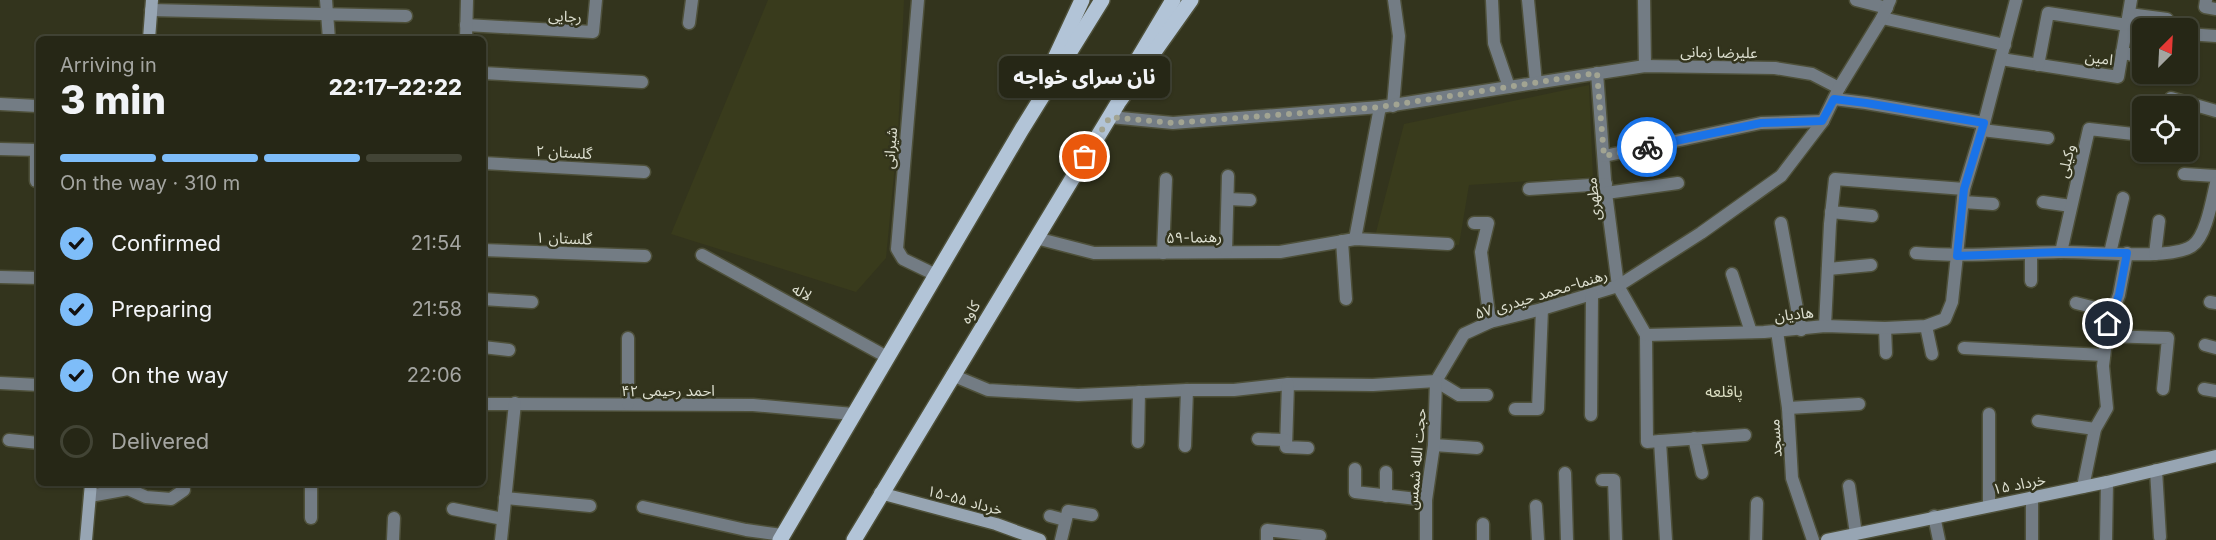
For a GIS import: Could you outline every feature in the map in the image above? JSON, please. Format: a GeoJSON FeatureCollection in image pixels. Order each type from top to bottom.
{"type":"FeatureCollection","features":[{"type":"Feature","properties":{"kind":"main road"},"geometry":{"type":"LineString","coordinates":[[1022,129],[1082,0]]}},
{"type":"Feature","properties":{"kind":"main road"},"geometry":{"type":"LineString","coordinates":[[781,538],[1022,129],[1102,0]]}},
{"type":"Feature","properties":{"kind":"main road"},"geometry":{"type":"LineString","coordinates":[[1118,103],[1136,62],[1173,0]]}},
{"type":"Feature","properties":{"kind":"main road"},"geometry":{"type":"LineString","coordinates":[[1118,103],[1191,0]]}},
{"type":"Feature","properties":{"kind":"main road","name":"کاوه"},"geometry":{"type":"LineString","coordinates":[[859,538],[880,493],[1118,103]]}},
{"type":"Feature","properties":{"kind":"street"},"geometry":{"type":"LineString","coordinates":[[326,0],[329,36]]}},
{"type":"Feature","properties":{"kind":"street"},"geometry":{"type":"LineString","coordinates":[[466,36],[467,0]]}},
{"type":"Feature","properties":{"kind":"street","name":"رجایی"},"geometry":{"type":"LineString","coordinates":[[466,25],[593,32],[596,0]]}},
{"type":"Feature","properties":{"kind":"street"},"geometry":{"type":"LineString","coordinates":[[689,23],[692,0]]}},
{"type":"Feature","properties":{"kind":"street","name":"شیرانی"},"geometry":{"type":"LineString","coordinates":[[918,0],[897,249],[903,259],[936,275]]}},
{"type":"Feature","properties":{"kind":"street"},"geometry":{"type":"LineString","coordinates":[[1346,300],[1348,240],[1386,106],[1399,36],[1394,0]]}},
{"type":"Feature","properties":{"kind":"street"},"geometry":{"type":"LineString","coordinates":[[1492,0],[1494,43],[1509,87]]}},
{"type":"Feature","properties":{"kind":"street"},"geometry":{"type":"LineString","coordinates":[[1528,0],[1536,83]]}},
{"type":"Feature","properties":{"kind":"street"},"geometry":{"type":"LineString","coordinates":[[1644,0],[1645,66]]}},
{"type":"Feature","properties":{"kind":"street"},"geometry":{"type":"LineString","coordinates":[[1856,0],[2005,45]]}},
{"type":"Feature","properties":{"kind":"street"},"geometry":{"type":"LineString","coordinates":[[1957,256],[1964,196],[2016,0]]}},
{"type":"Feature","properties":{"kind":"street","name":"امین"},"geometry":{"type":"LineString","coordinates":[[2001,59],[2118,77],[2131,0]]}},
{"type":"Feature","properties":{"kind":"street"},"geometry":{"type":"LineString","coordinates":[[2206,0],[2205,7],[2216,9]]}},
{"type":"Feature","properties":{"kind":"street"},"geometry":{"type":"LineString","coordinates":[[149,36],[151,5],[406,16]]}},
{"type":"Feature","properties":{"kind":"street","name":"۵۷ رهنما-محمد حیدری"},"geometry":{"type":"LineString","coordinates":[[1436,381],[1464,334],[1490,322],[1618,286],[1701,233],[1781,176],[1811,140],[1887,9]]}},
{"type":"Feature","properties":{"kind":"street"},"geometry":{"type":"LineString","coordinates":[[2038,65],[2048,13],[2132,19]]}},
{"type":"Feature","properties":{"kind":"street"},"geometry":{"type":"LineString","coordinates":[[2198,35],[2216,36]]}},
{"type":"Feature","properties":{"kind":"street"},"geometry":{"type":"LineString","coordinates":[[2122,52],[2132,55]]}},
{"type":"Feature","properties":{"kind":"street","name":"علیرضا زمانی"},"geometry":{"type":"LineString","coordinates":[[1110,117],[1173,123],[1386,106],[1645,66],[1774,68],[1812,74],[1836,94]]}},
{"type":"Feature","properties":{"kind":"street"},"geometry":{"type":"LineString","coordinates":[[486,73],[642,82]]}},
{"type":"Feature","properties":{"kind":"street","name":"مطهری"},"geometry":{"type":"LineString","coordinates":[[1597,73],[1606,188],[1618,286]]}},
{"type":"Feature","properties":{"kind":"street"},"geometry":{"type":"LineString","coordinates":[[1836,94],[1866,103],[2048,138]]}},
{"type":"Feature","properties":{"kind":"street"},"geometry":{"type":"LineString","coordinates":[[0,104],[36,106]]}},
{"type":"Feature","properties":{"kind":"street"},"geometry":{"type":"LineString","coordinates":[[2198,106],[2216,111]]}},
{"type":"Feature","properties":{"kind":"street"},"geometry":{"type":"LineString","coordinates":[[1604,156],[1761,123],[1822,121]]}},
{"type":"Feature","properties":{"kind":"street","name":"وکیلی"},"geometry":{"type":"LineString","coordinates":[[2061,252],[2089,129],[2132,134]]}},
{"type":"Feature","properties":{"kind":"street"},"geometry":{"type":"LineString","coordinates":[[0,149],[36,150]]}},
{"type":"Feature","properties":{"kind":"street","name":"گلستان ۲"},"geometry":{"type":"LineString","coordinates":[[486,163],[644,172]]}},
{"type":"Feature","properties":{"kind":"street"},"geometry":{"type":"LineString","coordinates":[[2184,174],[2216,176]]}},
{"type":"Feature","properties":{"kind":"street"},"geometry":{"type":"LineString","coordinates":[[1226,251],[1228,176]]}},
{"type":"Feature","properties":{"kind":"street"},"geometry":{"type":"LineString","coordinates":[[1163,253],[1166,179]]}},
{"type":"Feature","properties":{"kind":"street"},"geometry":{"type":"LineString","coordinates":[[1825,326],[1835,179],[1964,196],[1993,204]]}},
{"type":"Feature","properties":{"kind":"street"},"geometry":{"type":"LineString","coordinates":[[1529,189],[1606,188],[1678,183]]}},
{"type":"Feature","properties":{"kind":"street"},"geometry":{"type":"LineString","coordinates":[[1916,253],[1957,256],[2061,252],[2163,254],[2190,248],[2199,240],[2216,183]]}},
{"type":"Feature","properties":{"kind":"street"},"geometry":{"type":"LineString","coordinates":[[2110,253],[2123,198]]}},
{"type":"Feature","properties":{"kind":"street"},"geometry":{"type":"LineString","coordinates":[[1228,199],[1250,200]]}},
{"type":"Feature","properties":{"kind":"street"},"geometry":{"type":"LineString","coordinates":[[2043,202],[2071,206]]}},
{"type":"Feature","properties":{"kind":"street"},"geometry":{"type":"LineString","coordinates":[[1831,212],[1872,216]]}},
{"type":"Feature","properties":{"kind":"street"},"geometry":{"type":"LineString","coordinates":[[2155,254],[2159,221]]}},
{"type":"Feature","properties":{"kind":"street"},"geometry":{"type":"LineString","coordinates":[[1474,223],[1488,224],[1481,252],[1490,322]]}},
{"type":"Feature","properties":{"kind":"street"},"geometry":{"type":"LineString","coordinates":[[1781,223],[1801,330]]}},
{"type":"Feature","properties":{"kind":"street","name":"۵۹-رهنما"},"geometry":{"type":"LineString","coordinates":[[1036,238],[1094,253],[1280,252],[1348,240],[1448,244]]}},
{"type":"Feature","properties":{"kind":"street","name":"گلستان ۱"},"geometry":{"type":"LineString","coordinates":[[486,249],[645,256]]}},
{"type":"Feature","properties":{"kind":"street"},"geometry":{"type":"LineString","coordinates":[[2031,253],[2031,281]]}},
{"type":"Feature","properties":{"kind":"street"},"geometry":{"type":"LineString","coordinates":[[2083,487],[2095,429],[2107,408],[2103,366],[2106,336],[2119,295],[2127,253]]}},
{"type":"Feature","properties":{"kind":"street","name":"لاله"},"geometry":{"type":"LineString","coordinates":[[702,255],[887,357]]}},
{"type":"Feature","properties":{"kind":"street","name":"هادیان"},"geometry":{"type":"LineString","coordinates":[[1646,335],[1801,330],[1825,326],[1886,328],[1926,326],[1945,320],[1952,302],[1957,256]]}},
{"type":"Feature","properties":{"kind":"street"},"geometry":{"type":"LineString","coordinates":[[1828,269],[1872,265]]}},
{"type":"Feature","properties":{"kind":"street"},"geometry":{"type":"LineString","coordinates":[[1732,273],[1751,332]]}},
{"type":"Feature","properties":{"kind":"street"},"geometry":{"type":"LineString","coordinates":[[0,277],[36,278]]}},
{"type":"Feature","properties":{"kind":"street"},"geometry":{"type":"LineString","coordinates":[[1618,286],[1646,335],[1647,442],[1746,435]]}},
{"type":"Feature","properties":{"kind":"street"},"geometry":{"type":"LineString","coordinates":[[1591,415],[1592,295]]}},
{"type":"Feature","properties":{"kind":"street"},"geometry":{"type":"LineString","coordinates":[[486,299],[532,302]]}},
{"type":"Feature","properties":{"kind":"street"},"geometry":{"type":"LineString","coordinates":[[2076,303],[2112,312]]}},
{"type":"Feature","properties":{"kind":"street"},"geometry":{"type":"LineString","coordinates":[[1515,409],[1538,410],[1542,309]]}},
{"type":"Feature","properties":{"kind":"street"},"geometry":{"type":"LineString","coordinates":[[1926,326],[1932,354]]}},
{"type":"Feature","properties":{"kind":"street"},"geometry":{"type":"LineString","coordinates":[[1886,328],[1886,353]]}},
{"type":"Feature","properties":{"kind":"street","name":"مسجد"},"geometry":{"type":"LineString","coordinates":[[1777,331],[1788,408],[1792,478],[1813,540]]}},
{"type":"Feature","properties":{"kind":"street"},"geometry":{"type":"LineString","coordinates":[[2106,336],[2168,338],[2163,389]]}},
{"type":"Feature","properties":{"kind":"street"},"geometry":{"type":"LineString","coordinates":[[628,338],[628,404]]}},
{"type":"Feature","properties":{"kind":"street"},"geometry":{"type":"LineString","coordinates":[[486,347],[509,350]]}},
{"type":"Feature","properties":{"kind":"street"},"geometry":{"type":"LineString","coordinates":[[1964,348],[2104,355]]}},
{"type":"Feature","properties":{"kind":"street"},"geometry":{"type":"LineString","coordinates":[[952,375],[988,390],[1078,395],[1234,390],[1288,384],[1373,385],[1436,381],[1458,395],[1487,395]]}},
{"type":"Feature","properties":{"kind":"street","name":"حجت الله شمس"},"geometry":{"type":"LineString","coordinates":[[1426,540],[1426,500],[1434,445],[1436,381]]}},
{"type":"Feature","properties":{"kind":"street"},"geometry":{"type":"LineString","coordinates":[[0,383],[36,385]]}},
{"type":"Feature","properties":{"kind":"street"},"geometry":{"type":"LineString","coordinates":[[1286,444],[1288,384]]}},
{"type":"Feature","properties":{"kind":"street"},"geometry":{"type":"LineString","coordinates":[[1185,446],[1187,390]]}},
{"type":"Feature","properties":{"kind":"street"},"geometry":{"type":"LineString","coordinates":[[1138,393],[1138,442]]}},
{"type":"Feature","properties":{"kind":"street"},"geometry":{"type":"LineString","coordinates":[[501,540],[515,403]]}},
{"type":"Feature","properties":{"kind":"street","name":"۴۲ احمد رحیمی"},"geometry":{"type":"LineString","coordinates":[[486,404],[753,405],[853,414]]}},
{"type":"Feature","properties":{"kind":"street"},"geometry":{"type":"LineString","coordinates":[[1788,408],[1859,404]]}},
{"type":"Feature","properties":{"kind":"street"},"geometry":{"type":"LineString","coordinates":[[1989,414],[1989,505]]}},
{"type":"Feature","properties":{"kind":"street"},"geometry":{"type":"LineString","coordinates":[[2038,421],[2095,429]]}},
{"type":"Feature","properties":{"kind":"street"},"geometry":{"type":"LineString","coordinates":[[1694,438],[1702,473]]}},
{"type":"Feature","properties":{"kind":"street"},"geometry":{"type":"LineString","coordinates":[[1258,439],[1308,448]]}},
{"type":"Feature","properties":{"kind":"street"},"geometry":{"type":"LineString","coordinates":[[9,440],[36,443]]}},
{"type":"Feature","properties":{"kind":"street"},"geometry":{"type":"LineString","coordinates":[[1660,441],[1666,540]]}},
{"type":"Feature","properties":{"kind":"street"},"geometry":{"type":"LineString","coordinates":[[1434,445],[1477,448]]}},
{"type":"Feature","properties":{"kind":"street","name":"۱۵ خرداد"},"geometry":{"type":"LineString","coordinates":[[1827,540],[1863,535],[1935,516],[2107,482],[2216,456]]}},
{"type":"Feature","properties":{"kind":"street"},"geometry":{"type":"LineString","coordinates":[[1355,469],[1355,492],[1426,500]]}},
{"type":"Feature","properties":{"kind":"street"},"geometry":{"type":"LineString","coordinates":[[2156,470],[2160,537]]}},
{"type":"Feature","properties":{"kind":"street"},"geometry":{"type":"LineString","coordinates":[[1386,472],[1386,496]]}},
{"type":"Feature","properties":{"kind":"street"},"geometry":{"type":"LineString","coordinates":[[1565,473],[1567,540]]}},
{"type":"Feature","properties":{"kind":"street"},"geometry":{"type":"LineString","coordinates":[[1602,480],[1614,480],[1616,540]]}},
{"type":"Feature","properties":{"kind":"street"},"geometry":{"type":"LineString","coordinates":[[2106,540],[2107,482]]}},
{"type":"Feature","properties":{"kind":"street"},"geometry":{"type":"LineString","coordinates":[[86,540],[91,486]]}},
{"type":"Feature","properties":{"kind":"street"},"geometry":{"type":"LineString","coordinates":[[311,486],[311,518]]}},
{"type":"Feature","properties":{"kind":"street"},"geometry":{"type":"LineString","coordinates":[[1849,486],[1863,535]]}},
{"type":"Feature","properties":{"kind":"street"},"geometry":{"type":"LineString","coordinates":[[90,496],[128,489],[146,497],[171,499],[184,489]]}},
{"type":"Feature","properties":{"kind":"street","name":"۱۵-۵۵ خرداد"},"geometry":{"type":"LineString","coordinates":[[880,493],[996,524],[1022,537],[1040,540]]}},
{"type":"Feature","properties":{"kind":"street"},"geometry":{"type":"LineString","coordinates":[[2032,497],[2032,540]]}},
{"type":"Feature","properties":{"kind":"street"},"geometry":{"type":"LineString","coordinates":[[505,498],[591,506]]}},
{"type":"Feature","properties":{"kind":"street"},"geometry":{"type":"LineString","coordinates":[[1756,540],[1757,503]]}},
{"type":"Feature","properties":{"kind":"street"},"geometry":{"type":"LineString","coordinates":[[1536,506],[1538,540]]}},
{"type":"Feature","properties":{"kind":"street"},"geometry":{"type":"LineString","coordinates":[[643,507],[781,538]]}},
{"type":"Feature","properties":{"kind":"street"},"geometry":{"type":"LineString","coordinates":[[453,509],[503,519]]}},
{"type":"Feature","properties":{"kind":"street"},"geometry":{"type":"LineString","coordinates":[[1061,540],[1068,511],[1092,515]]}},
{"type":"Feature","properties":{"kind":"street"},"geometry":{"type":"LineString","coordinates":[[1050,516],[1065,520]]}},
{"type":"Feature","properties":{"kind":"street"},"geometry":{"type":"LineString","coordinates":[[1935,516],[1940,540]]}},
{"type":"Feature","properties":{"kind":"street"},"geometry":{"type":"LineString","coordinates":[[393,540],[394,518]]}},
{"type":"Feature","properties":{"kind":"street"},"geometry":{"type":"LineString","coordinates":[[1483,524],[1483,540]]}},
{"type":"Feature","properties":{"kind":"street"},"geometry":{"type":"LineString","coordinates":[[1267,540],[1267,530],[1320,536]]}},
{"type":"Feature","properties":{"kind":"shaded area"},"geometry":{"type":"Polygon","coordinates":[[[768,0],[904,0],[898,133],[886,258],[856,292],[671,234],[768,0]]]}},
{"type":"Feature","properties":{"kind":"shaded area"},"geometry":{"type":"Polygon","coordinates":[[[1589,85],[1593,177],[1469,185],[1459,245],[1374,240],[1404,124],[1589,85]]]}},
{"type":"Feature","properties":{"kind":"way so far"},"geometry":{"type":"LineString","coordinates":[[1085,157],[1110,117],[1173,123],[1380,107],[1597,73],[1604,156],[1647,147]]}},
{"type":"Feature","properties":{"kind":"place","name":"نان سرای خواجه"},"geometry":{"type":"Point","coordinates":[1085,157]}},
{"type":"Feature","properties":{"kind":"district","name":"پاقلعه"},"geometry":{"type":"Point","coordinates":[1724,391]}},
{"type":"Feature","properties":{"kind":"route"},"geometry":{"type":"LineString","coordinates":[[1647,147],[1761,123],[1822,121],[1834,99],[1984,123],[1964,189],[1957,256],[2061,252],[2127,253],[2119,295],[2108,324]]}}]}
